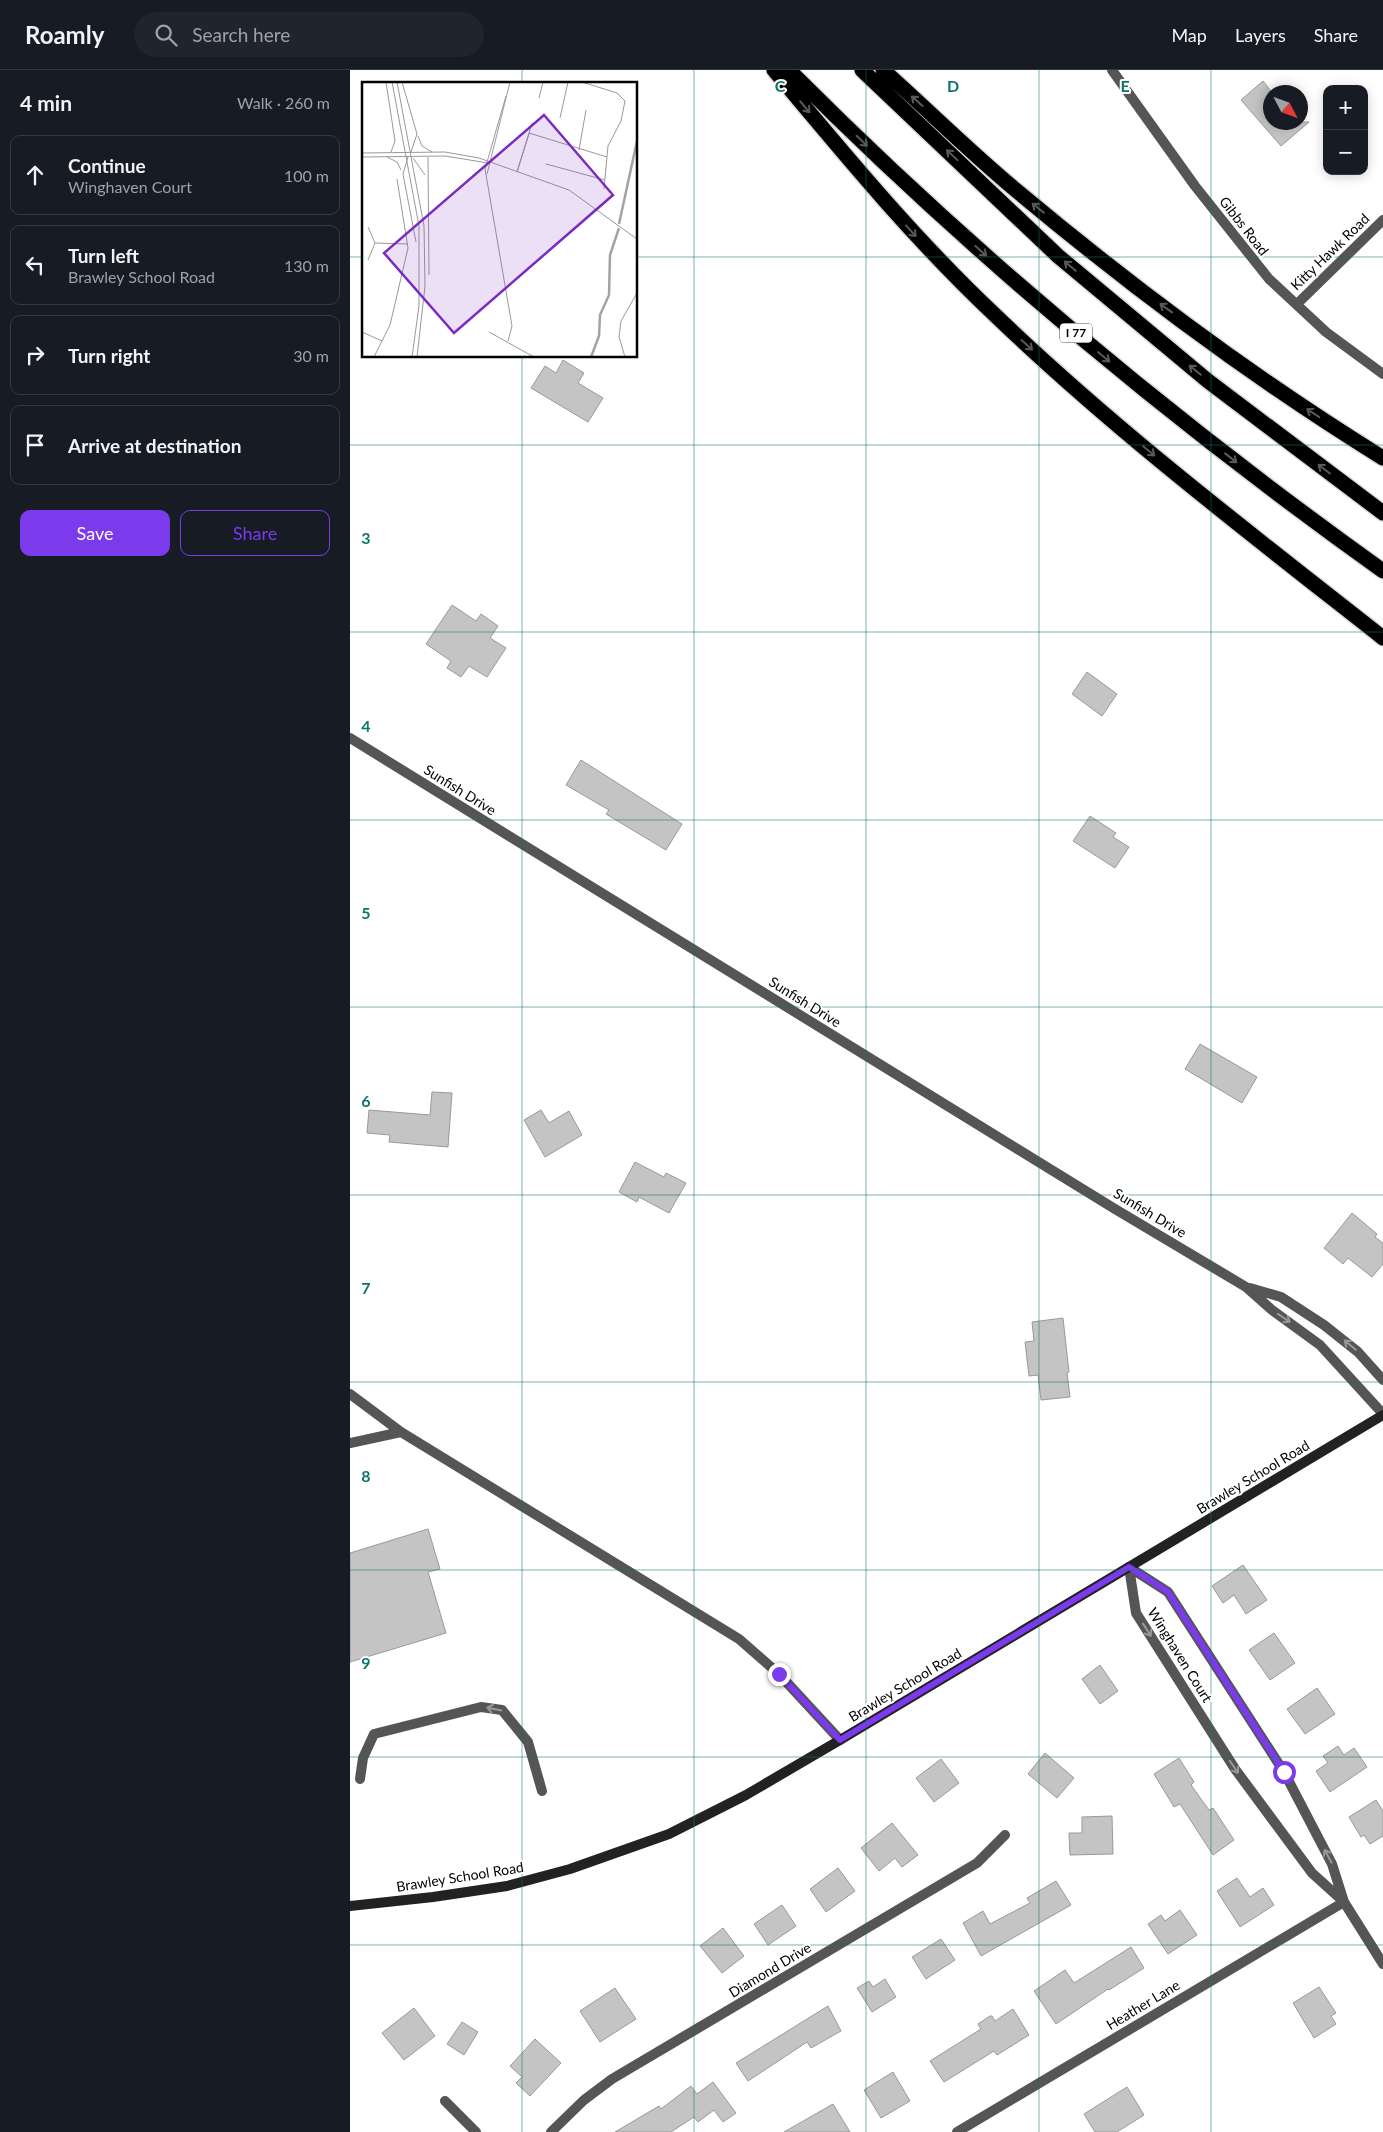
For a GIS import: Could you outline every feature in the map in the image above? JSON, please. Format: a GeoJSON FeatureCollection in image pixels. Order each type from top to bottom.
{"type":"FeatureCollection","features":[{"type":"Feature","properties":{"kind":"highway"},"geometry":{"type":"LineString","coordinates":[[774,70],[903,222],[997,318],[1057,372],[1198,492],[1383,638]]}},
{"type":"Feature","properties":{"kind":"highway","name":"I 77"},"geometry":{"type":"LineString","coordinates":[[789,70],[954,226],[1094,349],[1179,418],[1383,571]]}},
{"type":"Feature","properties":{"kind":"highway"},"geometry":{"type":"LineString","coordinates":[[862,70],[1066,262],[1208,381],[1383,513]]}},
{"type":"Feature","properties":{"kind":"highway"},"geometry":{"type":"LineString","coordinates":[[883,70],[1016,191],[1123,277],[1279,390],[1383,458]]}},
{"type":"Feature","properties":{"kind":"main road","name":"Brawley School Road"},"geometry":{"type":"LineString","coordinates":[[350,1906],[434,1897],[507,1886],[579,1866],[669,1834],[746,1795],[840,1740],[1383,1415]]}},
{"type":"Feature","properties":{"kind":"street","name":"Gibbs Road"},"geometry":{"type":"LineString","coordinates":[[1112,70],[1195,186],[1269,279],[1326,332],[1383,374]]}},
{"type":"Feature","properties":{"kind":"street","name":"Kitty Hawk Road"},"geometry":{"type":"LineString","coordinates":[[1297,304],[1383,220]]}},
{"type":"Feature","properties":{"kind":"street","name":"Sunfish Drive"},"geometry":{"type":"LineString","coordinates":[[350,738],[1107,1204],[1246,1287],[1272,1310],[1320,1345],[1383,1415]]}},
{"type":"Feature","properties":{"kind":"street","name":"Sunfish Drive"},"geometry":{"type":"LineString","coordinates":[[1246,1287],[1281,1297],[1324,1325],[1358,1352],[1383,1380]]}},
{"type":"Feature","properties":{"kind":"street"},"geometry":{"type":"LineString","coordinates":[[350,1394],[401,1432],[739,1639],[779,1674],[840,1740]]}},
{"type":"Feature","properties":{"kind":"street"},"geometry":{"type":"LineString","coordinates":[[350,1443],[401,1432]]}},
{"type":"Feature","properties":{"kind":"street","name":"Winghaven Court"},"geometry":{"type":"LineString","coordinates":[[1129,1567],[1136,1613],[1235,1769],[1312,1873],[1344,1902]]}},
{"type":"Feature","properties":{"kind":"street","name":"Winghaven Court"},"geometry":{"type":"LineString","coordinates":[[1129,1567],[1168,1592],[1284,1772],[1332,1864],[1344,1902],[1383,1964]]}},
{"type":"Feature","properties":{"kind":"street"},"geometry":{"type":"LineString","coordinates":[[360,1778],[363,1758],[374,1734],[481,1707],[502,1710],[528,1742],[542,1791]]}},
{"type":"Feature","properties":{"kind":"street","name":"Diamond Drive"},"geometry":{"type":"LineString","coordinates":[[551,2132],[584,2100],[604,2084],[977,1863],[1005,1835]]}},
{"type":"Feature","properties":{"kind":"street","name":"Heather Lane"},"geometry":{"type":"LineString","coordinates":[[957,2132],[1344,1902]]}},
{"type":"Feature","properties":{"kind":"street"},"geometry":{"type":"LineString","coordinates":[[445,2101],[476,2132]]}},
{"type":"Feature","properties":{"kind":"building"},"geometry":{"type":"Polygon","coordinates":[[[1263,81],[1266,85],[1263,85],[1263,125],[1241,100],[1263,81]]]}},
{"type":"Feature","properties":{"kind":"building"},"geometry":{"type":"Polygon","coordinates":[[[1267,130],[1300,130],[1281,146],[1267,130]]]}},
{"type":"Feature","properties":{"kind":"building"},"geometry":{"type":"Polygon","coordinates":[[[563,360],[584,373],[578,383],[603,398],[588,422],[531,388],[545,366],[556,373],[563,360]]]}},
{"type":"Feature","properties":{"kind":"building"},"geometry":{"type":"Polygon","coordinates":[[[452,605],[476,621],[481,614],[498,626],[490,638],[506,648],[487,677],[469,666],[461,677],[447,668],[451,661],[426,644],[452,605]]]}},
{"type":"Feature","properties":{"kind":"building"},"geometry":{"type":"Polygon","coordinates":[[[1087,672],[1117,694],[1102,716],[1072,694],[1087,672]]]}},
{"type":"Feature","properties":{"kind":"building"},"geometry":{"type":"Polygon","coordinates":[[[581,760],[682,824],[666,850],[606,814],[609,810],[566,785],[581,760]]]}},
{"type":"Feature","properties":{"kind":"building"},"geometry":{"type":"Polygon","coordinates":[[[1090,816],[1116,833],[1113,837],[1129,847],[1115,868],[1073,841],[1090,816]]]}},
{"type":"Feature","properties":{"kind":"building"},"geometry":{"type":"Polygon","coordinates":[[[1200,1044],[1257,1077],[1242,1103],[1185,1069],[1200,1044]]]}},
{"type":"Feature","properties":{"kind":"building"},"geometry":{"type":"Polygon","coordinates":[[[432,1092],[452,1093],[448,1147],[389,1142],[390,1135],[367,1133],[369,1110],[430,1115],[432,1092]]]}},
{"type":"Feature","properties":{"kind":"building"},"geometry":{"type":"Polygon","coordinates":[[[541,1110],[549,1123],[569,1111],[582,1135],[545,1157],[524,1120],[541,1110]]]}},
{"type":"Feature","properties":{"kind":"building"},"geometry":{"type":"Polygon","coordinates":[[[635,1162],[664,1177],[666,1173],[686,1183],[669,1213],[639,1197],[637,1202],[619,1192],[635,1162]]]}},
{"type":"Feature","properties":{"kind":"building"},"geometry":{"type":"Polygon","coordinates":[[[1352,1213],[1377,1234],[1375,1237],[1383,1243],[1383,1264],[1372,1277],[1348,1258],[1343,1264],[1324,1248],[1352,1213]]]}},
{"type":"Feature","properties":{"kind":"building"},"geometry":{"type":"Polygon","coordinates":[[[1063,1318],[1070,1397],[1041,1400],[1038,1375],[1029,1376],[1025,1342],[1034,1341],[1032,1322],[1063,1318]]]}},
{"type":"Feature","properties":{"kind":"building"},"geometry":{"type":"Polygon","coordinates":[[[428,1529],[440,1569],[428,1572],[446,1633],[350,1662],[350,1553],[428,1529]]]}},
{"type":"Feature","properties":{"kind":"building"},"geometry":{"type":"Polygon","coordinates":[[[1243,1565],[1267,1600],[1246,1614],[1234,1595],[1223,1603],[1212,1586],[1243,1565]]]}},
{"type":"Feature","properties":{"kind":"building"},"geometry":{"type":"Polygon","coordinates":[[[1274,1633],[1295,1663],[1270,1680],[1249,1650],[1274,1633]]]}},
{"type":"Feature","properties":{"kind":"building"},"geometry":{"type":"Polygon","coordinates":[[[1100,1665],[1118,1691],[1100,1704],[1082,1679],[1100,1665]]]}},
{"type":"Feature","properties":{"kind":"building"},"geometry":{"type":"Polygon","coordinates":[[[1317,1688],[1335,1714],[1305,1734],[1287,1709],[1317,1688]]]}},
{"type":"Feature","properties":{"kind":"building"},"geometry":{"type":"Polygon","coordinates":[[[1338,1746],[1344,1755],[1354,1748],[1367,1767],[1330,1792],[1316,1771],[1328,1763],[1323,1756],[1338,1746]]]}},
{"type":"Feature","properties":{"kind":"building"},"geometry":{"type":"Polygon","coordinates":[[[1045,1753],[1074,1778],[1057,1798],[1028,1774],[1045,1753]]]}},
{"type":"Feature","properties":{"kind":"building"},"geometry":{"type":"Polygon","coordinates":[[[1179,1758],[1194,1782],[1191,1785],[1209,1810],[1213,1808],[1234,1840],[1213,1855],[1180,1804],[1174,1807],[1154,1774],[1179,1758]]]}},
{"type":"Feature","properties":{"kind":"building"},"geometry":{"type":"Polygon","coordinates":[[[941,1759],[959,1783],[934,1802],[916,1778],[941,1759]]]}},
{"type":"Feature","properties":{"kind":"building"},"geometry":{"type":"Polygon","coordinates":[[[1376,1800],[1383,1811],[1383,1836],[1370,1844],[1364,1835],[1361,1837],[1349,1817],[1376,1800]]]}},
{"type":"Feature","properties":{"kind":"building"},"geometry":{"type":"Polygon","coordinates":[[[1112,1816],[1113,1854],[1070,1855],[1069,1833],[1082,1833],[1082,1817],[1112,1816]]]}},
{"type":"Feature","properties":{"kind":"building"},"geometry":{"type":"Polygon","coordinates":[[[892,1823],[918,1855],[902,1867],[895,1858],[879,1871],[861,1848],[892,1823]]]}},
{"type":"Feature","properties":{"kind":"building"},"geometry":{"type":"Polygon","coordinates":[[[838,1868],[855,1891],[826,1912],[810,1889],[838,1868]]]}},
{"type":"Feature","properties":{"kind":"building"},"geometry":{"type":"Polygon","coordinates":[[[1237,1878],[1250,1897],[1263,1888],[1274,1905],[1240,1927],[1217,1891],[1237,1878]]]}},
{"type":"Feature","properties":{"kind":"building"},"geometry":{"type":"Polygon","coordinates":[[[1056,1881],[1071,1905],[981,1956],[963,1923],[983,1911],[990,1924],[1030,1903],[1027,1898],[1056,1881]]]}},
{"type":"Feature","properties":{"kind":"building"},"geometry":{"type":"Polygon","coordinates":[[[782,1905],[796,1926],[768,1945],[754,1924],[782,1905]]]}},
{"type":"Feature","properties":{"kind":"building"},"geometry":{"type":"Polygon","coordinates":[[[1180,1910],[1197,1935],[1168,1954],[1148,1924],[1161,1915],[1165,1921],[1180,1910]]]}},
{"type":"Feature","properties":{"kind":"building"},"geometry":{"type":"Polygon","coordinates":[[[723,1928],[744,1956],[722,1973],[700,1946],[723,1928]]]}},
{"type":"Feature","properties":{"kind":"building"},"geometry":{"type":"Polygon","coordinates":[[[941,1939],[955,1960],[926,1979],[912,1957],[941,1939]]]}},
{"type":"Feature","properties":{"kind":"building"},"geometry":{"type":"Polygon","coordinates":[[[1131,1947],[1144,1968],[1108,1989],[1056,2024],[1034,1991],[1065,1970],[1074,1983],[1131,1947]]]}},
{"type":"Feature","properties":{"kind":"building"},"geometry":{"type":"Polygon","coordinates":[[[885,1979],[896,1997],[872,2012],[857,1988],[869,1981],[873,1987],[885,1979]]]}},
{"type":"Feature","properties":{"kind":"building"},"geometry":{"type":"Polygon","coordinates":[[[1319,1987],[1336,2013],[1331,2016],[1336,2024],[1314,2038],[1293,2003],[1319,1987]]]}},
{"type":"Feature","properties":{"kind":"building"},"geometry":{"type":"Polygon","coordinates":[[[615,1988],[636,2019],[600,2042],[580,2011],[615,1988]]]}},
{"type":"Feature","properties":{"kind":"building"},"geometry":{"type":"Polygon","coordinates":[[[828,2006],[841,2031],[811,2048],[807,2042],[748,2081],[736,2063],[828,2006]]]}},
{"type":"Feature","properties":{"kind":"building"},"geometry":{"type":"Polygon","coordinates":[[[414,2008],[435,2036],[404,2060],[382,2033],[414,2008]]]}},
{"type":"Feature","properties":{"kind":"building"},"geometry":{"type":"Polygon","coordinates":[[[1013,2009],[1029,2035],[997,2055],[994,2051],[944,2082],[930,2061],[981,2029],[978,2024],[990,2016],[995,2021],[1013,2009]]]}},
{"type":"Feature","properties":{"kind":"building"},"geometry":{"type":"Polygon","coordinates":[[[462,2022],[478,2032],[464,2055],[447,2044],[462,2022]]]}},
{"type":"Feature","properties":{"kind":"building"},"geometry":{"type":"Polygon","coordinates":[[[535,2039],[561,2063],[530,2096],[516,2083],[522,2077],[510,2066],[535,2039]]]}},
{"type":"Feature","properties":{"kind":"building"},"geometry":{"type":"Polygon","coordinates":[[[893,2072],[910,2101],[881,2118],[864,2090],[893,2072]]]}},
{"type":"Feature","properties":{"kind":"building"},"geometry":{"type":"Polygon","coordinates":[[[713,2082],[736,2113],[723,2122],[714,2110],[698,2122],[694,2117],[671,2132],[615,2132],[659,2106],[661,2109],[691,2086],[697,2094],[713,2082]]]}},
{"type":"Feature","properties":{"kind":"building"},"geometry":{"type":"Polygon","coordinates":[[[1127,2087],[1144,2115],[1117,2132],[1095,2132],[1084,2114],[1127,2087]]]}},
{"type":"Feature","properties":{"kind":"building"},"geometry":{"type":"Polygon","coordinates":[[[833,2104],[850,2132],[784,2132],[833,2104]]]}},
{"type":"Feature","properties":{"kind":"route"},"geometry":{"type":"LineString","coordinates":[[779,1674],[840,1740],[1129,1567],[1168,1592],[1284,1772]]}}]}
